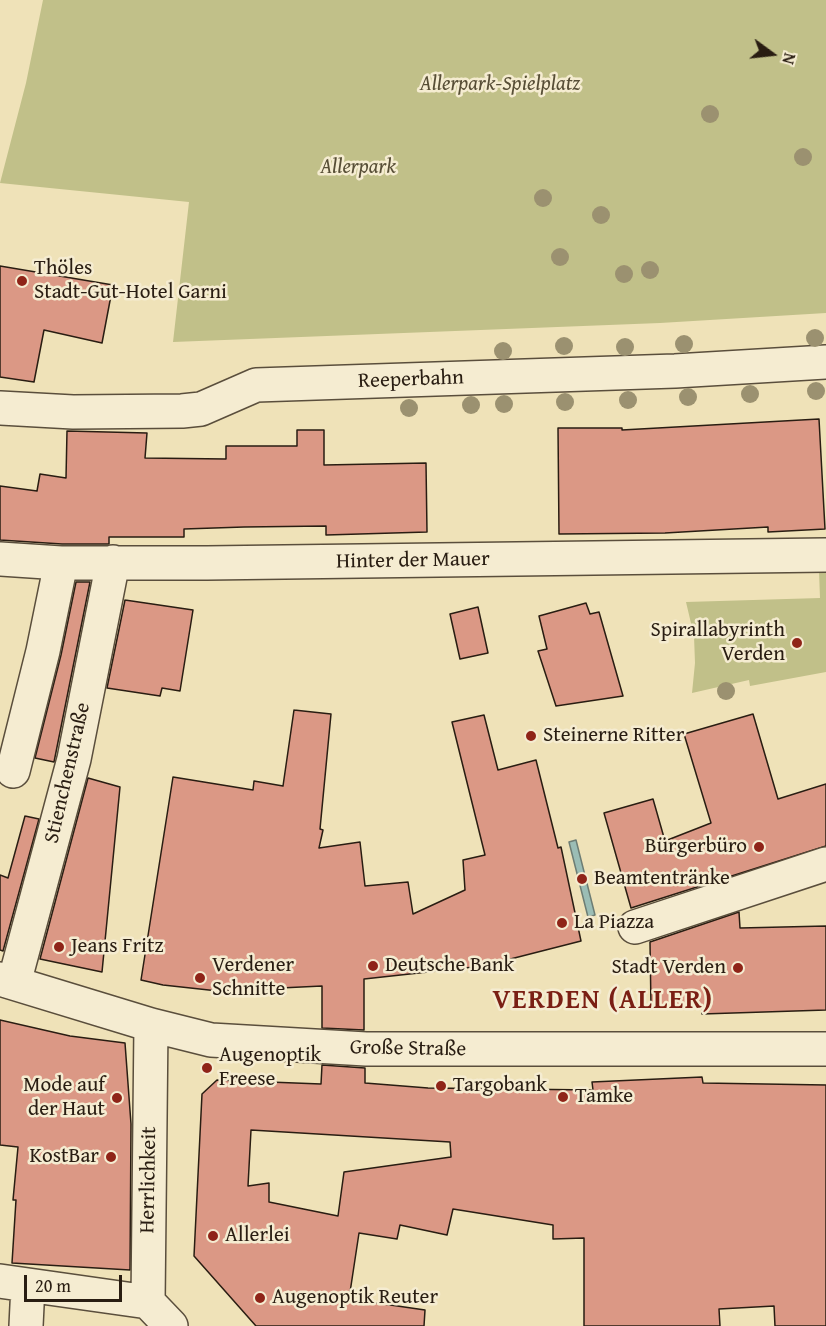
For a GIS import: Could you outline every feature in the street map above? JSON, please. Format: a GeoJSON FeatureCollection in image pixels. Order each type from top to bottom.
{"type":"FeatureCollection","features":[{"type":"Feature","properties":{"kind":"street","name":"Reeperbahn"},"geometry":{"type":"LineString","coordinates":[[0,408],[73,412],[182,411],[201,409],[256,385],[675,371],[826,362]]}},
{"type":"Feature","properties":{"kind":"street","name":"Hinter der Mauer"},"geometry":{"type":"LineString","coordinates":[[0,559],[61,563],[363,562],[826,555]]}},
{"type":"Feature","properties":{"kind":"street","name":"Stienchenstraße"},"geometry":{"type":"LineString","coordinates":[[7,981],[74,759],[113,562]]}},
{"type":"Feature","properties":{"kind":"street"},"geometry":{"type":"LineString","coordinates":[[13,771],[43,651],[61,563]]}},
{"type":"Feature","properties":{"kind":"street"},"geometry":{"type":"LineString","coordinates":[[635,927],[826,864]]}},
{"type":"Feature","properties":{"kind":"street","name":"Große Straße"},"geometry":{"type":"LineString","coordinates":[[7,981],[211,1041],[366,1050],[826,1049]]}},
{"type":"Feature","properties":{"kind":"street","name":"Herrlichkeit"},"geometry":{"type":"LineString","coordinates":[[148,1302],[150,1024]]}},
{"type":"Feature","properties":{"kind":"street"},"geometry":{"type":"LineString","coordinates":[[26,1326],[14,1283],[148,1302],[171,1326]]}},
{"type":"Feature","properties":{"kind":"green space","name":"Allerpark"},"geometry":{"type":"Polygon","coordinates":[[[43,0],[826,0],[826,313],[660,323],[173,342],[189,202],[0,183],[26,83],[43,0]]]}},
{"type":"Feature","properties":{"kind":"green space"},"geometry":{"type":"Polygon","coordinates":[[[819,571],[826,571],[826,672],[750,686],[749,680],[692,693],[695,663],[694,636],[686,602],[820,598],[819,571]]]}},
{"type":"Feature","properties":{"kind":"water","name":"Beamtentränke"},"geometry":{"type":"Polygon","coordinates":[[[576,840],[595,915],[588,917],[569,842],[576,840]]]}},
{"type":"Feature","properties":{"kind":"building"},"geometry":{"type":"Polygon","coordinates":[[[0,266],[113,285],[102,343],[44,330],[34,382],[0,377],[0,266]]]}},
{"type":"Feature","properties":{"kind":"building"},"geometry":{"type":"Polygon","coordinates":[[[819,419],[825,529],[768,532],[768,527],[665,533],[559,534],[558,428],[622,428],[622,430],[819,419]]]}},
{"type":"Feature","properties":{"kind":"building"},"geometry":{"type":"Polygon","coordinates":[[[297,430],[324,430],[324,465],[426,463],[427,532],[326,535],[326,526],[244,527],[184,529],[184,537],[109,537],[109,544],[0,540],[0,486],[37,491],[40,474],[66,478],[67,431],[147,433],[145,458],[226,459],[226,446],[297,446],[297,430]]]}},
{"type":"Feature","properties":{"kind":"building"},"geometry":{"type":"Polygon","coordinates":[[[76,582],[90,582],[54,762],[35,758],[61,655],[76,582]]]}},
{"type":"Feature","properties":{"kind":"building"},"geometry":{"type":"Polygon","coordinates":[[[125,600],[193,610],[180,691],[162,688],[160,696],[107,688],[125,600]]]}},
{"type":"Feature","properties":{"kind":"building"},"geometry":{"type":"Polygon","coordinates":[[[586,603],[590,614],[599,612],[623,696],[556,706],[538,651],[547,649],[539,616],[586,603]]]}},
{"type":"Feature","properties":{"kind":"building"},"geometry":{"type":"Polygon","coordinates":[[[478,607],[488,653],[460,659],[450,614],[478,607]]]}},
{"type":"Feature","properties":{"kind":"building"},"geometry":{"type":"Polygon","coordinates":[[[294,710],[331,714],[320,829],[323,830],[319,848],[360,842],[365,886],[408,882],[413,914],[465,890],[463,860],[485,855],[452,722],[484,715],[498,770],[536,760],[558,848],[561,847],[581,941],[483,966],[364,979],[364,1030],[322,1028],[322,986],[218,991],[163,985],[141,980],[173,777],[253,790],[254,781],[283,786],[294,710]]]}},
{"type":"Feature","properties":{"kind":"building"},"geometry":{"type":"Polygon","coordinates":[[[753,714],[778,799],[826,784],[826,846],[631,908],[604,813],[653,799],[665,841],[711,823],[684,734],[753,714]]]}},
{"type":"Feature","properties":{"kind":"building"},"geometry":{"type":"Polygon","coordinates":[[[88,778],[120,787],[102,972],[40,959],[88,778]]]}},
{"type":"Feature","properties":{"kind":"building"},"geometry":{"type":"Polygon","coordinates":[[[25,816],[39,819],[3,951],[0,950],[0,875],[8,878],[25,816]]]}},
{"type":"Feature","properties":{"kind":"building","name":"Stadt Verden"},"geometry":{"type":"Polygon","coordinates":[[[739,912],[740,928],[826,926],[826,1010],[702,1014],[702,1007],[651,1008],[650,942],[739,912]]]}},
{"type":"Feature","properties":{"kind":"building"},"geometry":{"type":"Polygon","coordinates":[[[0,1020],[70,1036],[125,1043],[131,1124],[130,1270],[12,1263],[16,1200],[13,1200],[18,1147],[0,1145],[0,1020]]]}},
{"type":"Feature","properties":{"kind":"building"},"geometry":{"type":"Polygon","coordinates":[[[322,1065],[365,1068],[365,1083],[428,1088],[593,1090],[592,1082],[702,1077],[703,1083],[826,1085],[826,1326],[775,1326],[774,1306],[719,1309],[720,1326],[584,1326],[584,1238],[553,1239],[553,1225],[453,1209],[447,1235],[400,1225],[397,1239],[359,1233],[349,1299],[425,1310],[424,1326],[256,1326],[194,1256],[202,1094],[217,1080],[321,1084],[322,1065]],[[251,1130],[248,1186],[269,1183],[269,1202],[338,1216],[344,1172],[451,1157],[450,1142],[251,1130]]]}},
{"type":"Feature","properties":{"kind":"place","name":"Thöles Stadt-Gut-Hotel Garni"},"geometry":{"type":"Point","coordinates":[22,281]}},
{"type":"Feature","properties":{"kind":"place","name":"Spirallabyrinth Verden"},"geometry":{"type":"Point","coordinates":[797,643]}},
{"type":"Feature","properties":{"kind":"place","name":"Steinerne Ritter"},"geometry":{"type":"Point","coordinates":[531,736]}},
{"type":"Feature","properties":{"kind":"place","name":"Bürgerbüro"},"geometry":{"type":"Point","coordinates":[759,847]}},
{"type":"Feature","properties":{"kind":"place","name":"Beamtentränke"},"geometry":{"type":"Point","coordinates":[582,879]}},
{"type":"Feature","properties":{"kind":"place","name":"La Piazza"},"geometry":{"type":"Point","coordinates":[562,923]}},
{"type":"Feature","properties":{"kind":"place","name":"Jeans Fritz"},"geometry":{"type":"Point","coordinates":[59,947]}},
{"type":"Feature","properties":{"kind":"place","name":"Deutsche Bank"},"geometry":{"type":"Point","coordinates":[373,966]}},
{"type":"Feature","properties":{"kind":"place","name":"Stadt Verden"},"geometry":{"type":"Point","coordinates":[738,968]}},
{"type":"Feature","properties":{"kind":"place","name":"Verdener Schnitte"},"geometry":{"type":"Point","coordinates":[200,978]}},
{"type":"Feature","properties":{"kind":"place","name":"Augenoptik Freese"},"geometry":{"type":"Point","coordinates":[207,1068]}},
{"type":"Feature","properties":{"kind":"place","name":"Targobank"},"geometry":{"type":"Point","coordinates":[441,1086]}},
{"type":"Feature","properties":{"kind":"place","name":"Tamke"},"geometry":{"type":"Point","coordinates":[563,1097]}},
{"type":"Feature","properties":{"kind":"place","name":"Mode auf der Haut"},"geometry":{"type":"Point","coordinates":[117,1098]}},
{"type":"Feature","properties":{"kind":"place","name":"KostBar"},"geometry":{"type":"Point","coordinates":[111,1157]}},
{"type":"Feature","properties":{"kind":"place","name":"Allerlei"},"geometry":{"type":"Point","coordinates":[213,1236]}},
{"type":"Feature","properties":{"kind":"place","name":"Augenoptik Reuter"},"geometry":{"type":"Point","coordinates":[260,1298]}},
{"type":"Feature","properties":{"kind":"district","name":"VERDEN (ALLER)"},"geometry":{"type":"Point","coordinates":[603,1001]}},
{"type":"Feature","properties":{"kind":"park label","name":"Allerpark-Spielplatz"},"geometry":{"type":"Point","coordinates":[500,85]}}]}
